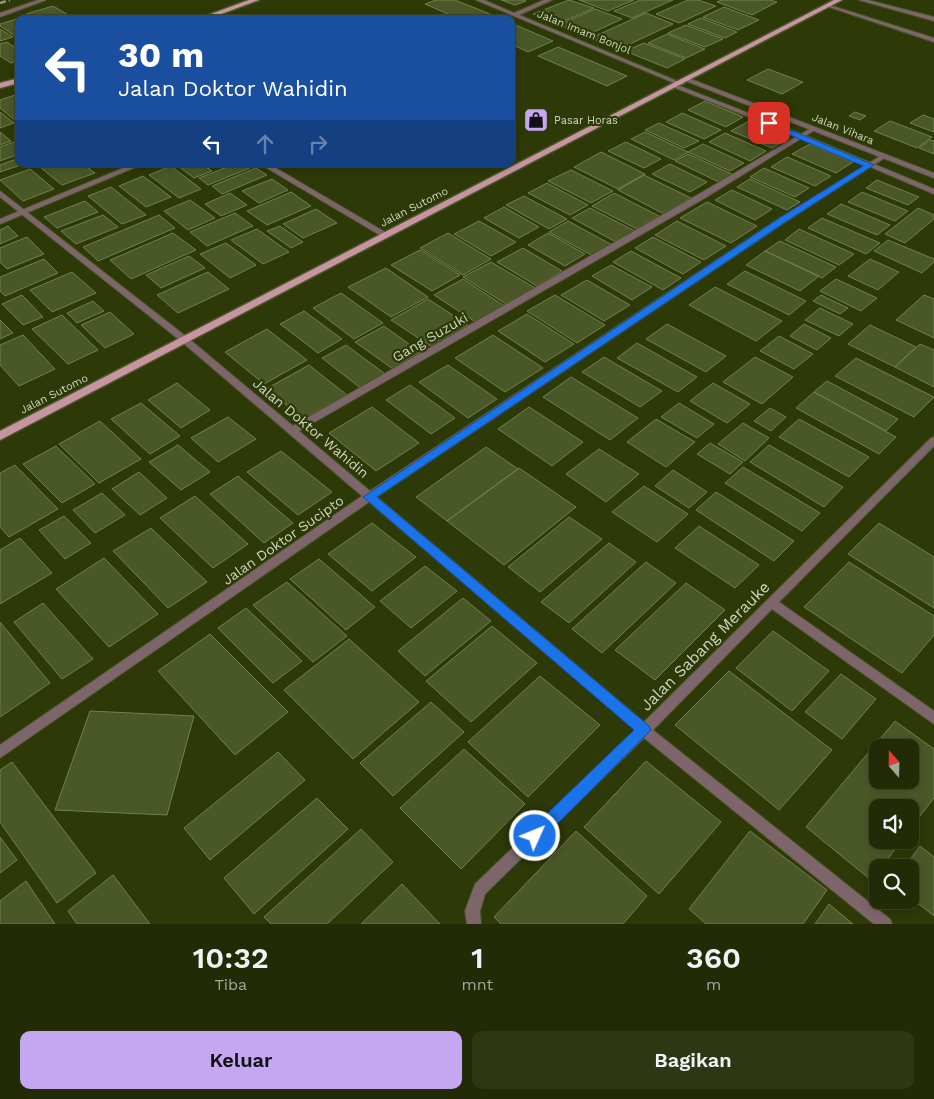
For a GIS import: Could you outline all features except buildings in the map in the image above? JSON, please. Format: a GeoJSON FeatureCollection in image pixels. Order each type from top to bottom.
{"type":"FeatureCollection","features":[{"type":"Feature","properties":{"kind":"main road"},"geometry":{"type":"LineString","coordinates":[[212,15],[256,0]]}},
{"type":"Feature","properties":{"kind":"main road","name":"Jalan Sutomo"},"geometry":{"type":"LineString","coordinates":[[0,436],[839,0]]}},
{"type":"Feature","properties":{"kind":"main road"},"geometry":{"type":"LineString","coordinates":[[0,86],[15,81]]}},
{"type":"Feature","properties":{"kind":"street"},"geometry":{"type":"LineString","coordinates":[[0,15],[43,0]]}},
{"type":"Feature","properties":{"kind":"street","name":"Jalan Imam Bonjol"},"geometry":{"type":"LineString","coordinates":[[479,0],[681,83]]}},
{"type":"Feature","properties":{"kind":"street"},"geometry":{"type":"LineString","coordinates":[[514,14],[549,0]]}},
{"type":"Feature","properties":{"kind":"street"},"geometry":{"type":"LineString","coordinates":[[862,0],[934,19]]}},
{"type":"Feature","properties":{"kind":"street"},"geometry":{"type":"LineString","coordinates":[[828,5],[934,40]]}},
{"type":"Feature","properties":{"kind":"street","name":"Jalan Vihara"},"geometry":{"type":"LineString","coordinates":[[681,83],[814,128],[934,176]]}},
{"type":"Feature","properties":{"kind":"street","name":"Jalan Vihara"},"geometry":{"type":"LineString","coordinates":[[681,83],[934,192]]}},
{"type":"Feature","properties":{"kind":"street","name":"Gang Suzuki"},"geometry":{"type":"LineString","coordinates":[[292,432],[582,265],[814,128]]}},
{"type":"Feature","properties":{"kind":"street","name":"Jalan Doktor Sucipto"},"geometry":{"type":"LineString","coordinates":[[0,752],[369,497],[781,221],[884,156]]}},
{"type":"Feature","properties":{"kind":"street"},"geometry":{"type":"LineString","coordinates":[[0,222],[132,167]]}},
{"type":"Feature","properties":{"kind":"street"},"geometry":{"type":"LineString","coordinates":[[269,167],[386,235]]}},
{"type":"Feature","properties":{"kind":"street","name":"Jalan Doktor Wahidin"},"geometry":{"type":"LineString","coordinates":[[0,193],[22,213],[185,340],[644,730],[885,924]]}},
{"type":"Feature","properties":{"kind":"street","name":"Jalan Sabang Merauke"},"geometry":{"type":"LineString","coordinates":[[474,924],[472,920],[474,904],[480,889],[644,730],[934,440]]}},
{"type":"Feature","properties":{"kind":"street"},"geometry":{"type":"LineString","coordinates":[[771,602],[934,718]]}},
{"type":"Feature","properties":{"kind":"railway"},"geometry":{"type":"LineString","coordinates":[[0,3],[10,0]]}},
{"type":"Feature","properties":{"kind":"place","name":"Pasar Horas"},"geometry":{"type":"Point","coordinates":[536,120]}},
{"type":"Feature","properties":{"kind":"route"},"geometry":{"type":"LineString","coordinates":[[535,836],[644,730],[369,497],[781,221],[870,165],[769,123]]}}]}
